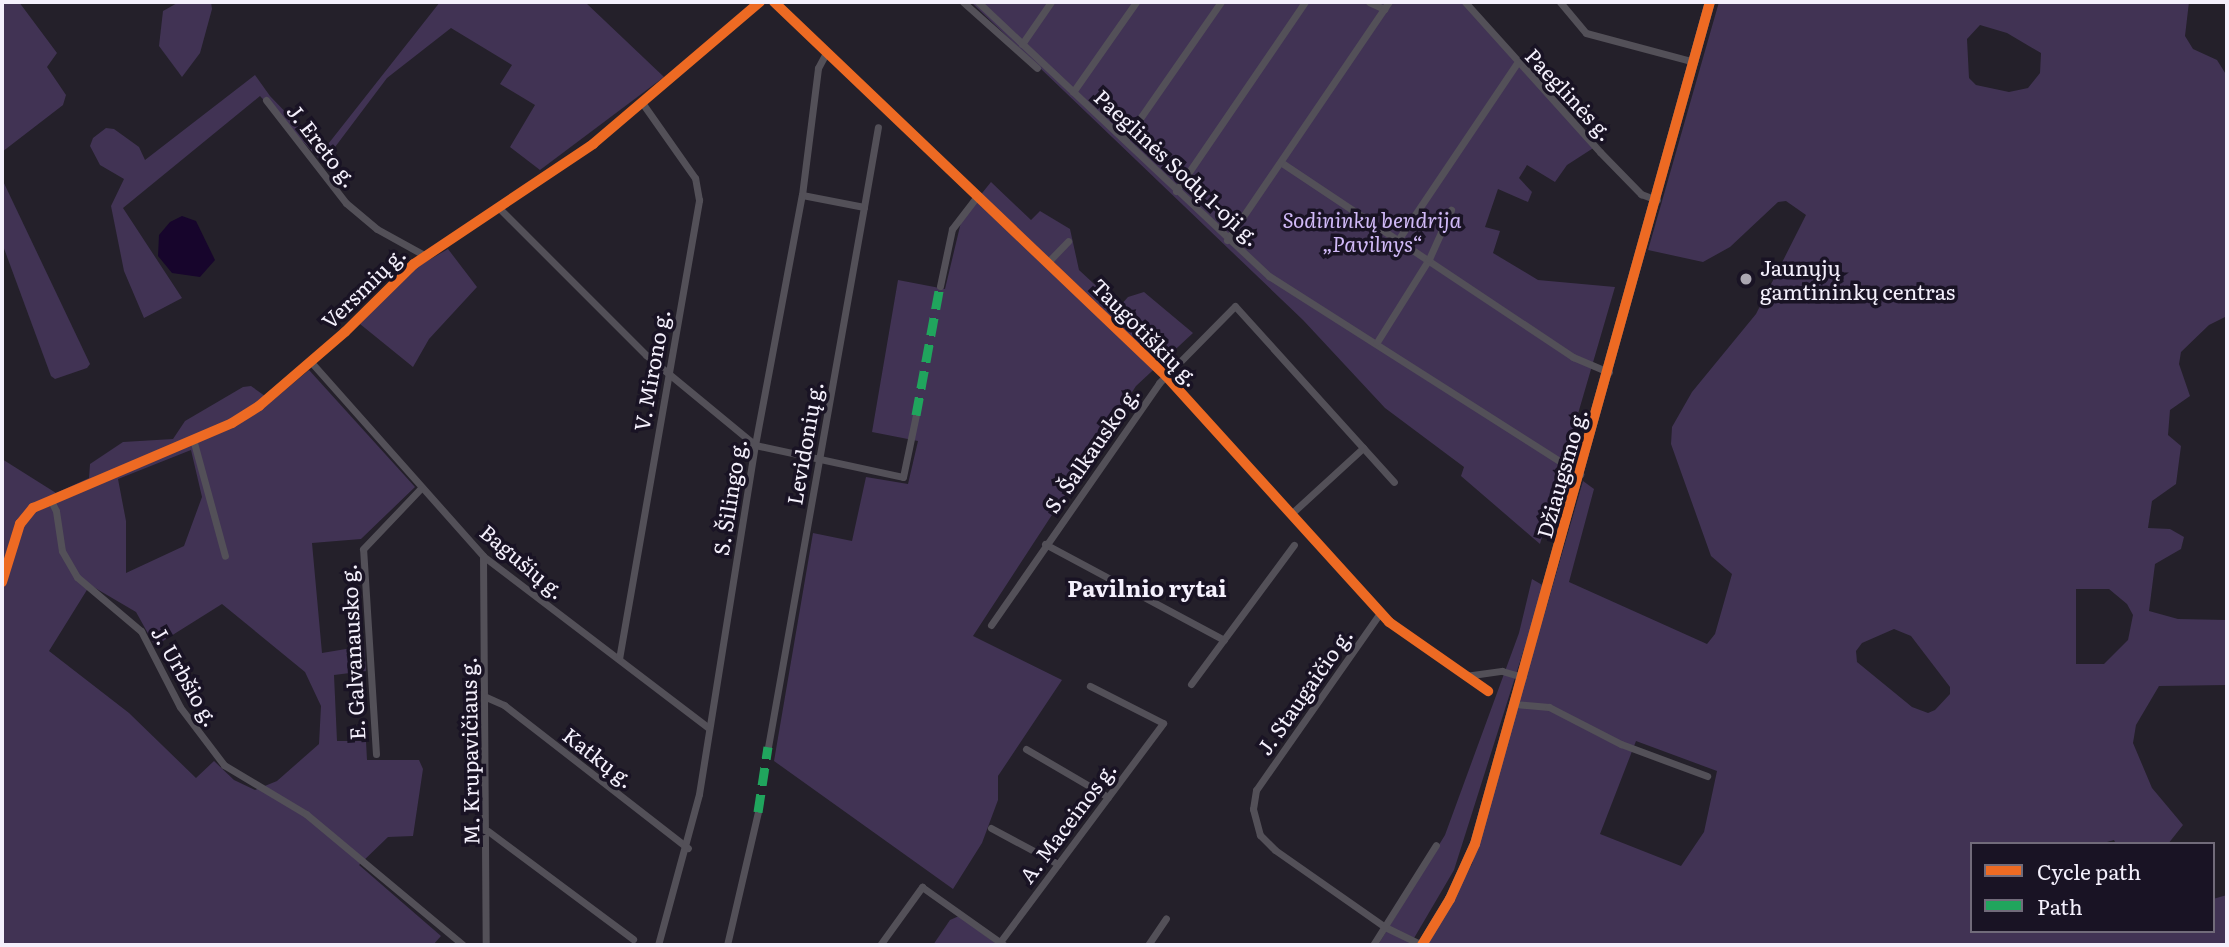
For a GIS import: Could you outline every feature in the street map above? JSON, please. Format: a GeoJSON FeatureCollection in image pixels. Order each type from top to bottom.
{"type":"FeatureCollection","features":[{"type":"Feature","properties":{"kind":"street","name":"Versmių g."},"geometry":{"type":"LineString","coordinates":[[2,583],[20,524],[33,508],[193,439],[259,406],[311,362],[424,255],[567,163],[643,104],[760,2]]}},
{"type":"Feature","properties":{"kind":"street","name":"Taugotiškių g."},"geometry":{"type":"LineString","coordinates":[[774,2],[1166,376],[1380,613],[1488,691]]}},
{"type":"Feature","properties":{"kind":"street"},"geometry":{"type":"LineString","coordinates":[[963,2],[1037,68]]}},
{"type":"Feature","properties":{"kind":"street","name":"Paeglinės Sodų 1-oji g."},"geometry":{"type":"LineString","coordinates":[[978,2],[1227,240],[1269,276],[1377,342],[1580,474]]}},
{"type":"Feature","properties":{"kind":"street"},"geometry":{"type":"LineString","coordinates":[[1022,44],[1051,2]]}},
{"type":"Feature","properties":{"kind":"street"},"geometry":{"type":"LineString","coordinates":[[1073,92],[1136,2]]}},
{"type":"Feature","properties":{"kind":"street"},"geometry":{"type":"LineString","coordinates":[[1125,140],[1221,2]]}},
{"type":"Feature","properties":{"kind":"street"},"geometry":{"type":"LineString","coordinates":[[1176,191],[1305,2]]}},
{"type":"Feature","properties":{"kind":"street"},"geometry":{"type":"LineString","coordinates":[[1369,2],[1384,9]]}},
{"type":"Feature","properties":{"kind":"street"},"geometry":{"type":"LineString","coordinates":[[1227,240],[1282,163],[1389,2]]}},
{"type":"Feature","properties":{"kind":"street","name":"Paeglinės g."},"geometry":{"type":"LineString","coordinates":[[1465,2],[1517,63],[1641,194],[1657,200]]}},
{"type":"Feature","properties":{"kind":"street"},"geometry":{"type":"LineString","coordinates":[[1560,2],[1586,33],[1695,62]]}},
{"type":"Feature","properties":{"kind":"street","name":"Džiaugsmo g."},"geometry":{"type":"LineString","coordinates":[[1422,945],[1465,870],[1523,677],[1710,2]]}},
{"type":"Feature","properties":{"kind":"street","name":"S. Šilingo g."},"geometry":{"type":"LineString","coordinates":[[658,945],[688,848],[755,445],[802,195],[807,132],[818,68],[826,53]]}},
{"type":"Feature","properties":{"kind":"street"},"geometry":{"type":"LineString","coordinates":[[1398,240],[1517,63]]}},
{"type":"Feature","properties":{"kind":"street","name":"J. Ereto g."},"geometry":{"type":"LineString","coordinates":[[266,100],[346,203],[377,229],[424,255]]}},
{"type":"Feature","properties":{"kind":"street","name":"V. Mirono g."},"geometry":{"type":"LineString","coordinates":[[619,659],[699,190],[643,104]]}},
{"type":"Feature","properties":{"kind":"street","name":"Levidonių g."},"geometry":{"type":"LineString","coordinates":[[768,747],[878,127]]}},
{"type":"Feature","properties":{"kind":"street"},"geometry":{"type":"LineString","coordinates":[[1282,163],[1573,357],[1609,372]]}},
{"type":"Feature","properties":{"kind":"street"},"geometry":{"type":"LineString","coordinates":[[802,195],[864,207]]}},
{"type":"Feature","properties":{"kind":"street"},"geometry":{"type":"LineString","coordinates":[[940,286],[953,229],[978,195]]}},
{"type":"Feature","properties":{"kind":"street"},"geometry":{"type":"LineString","coordinates":[[498,207],[668,373],[755,445],[903,477],[916,415]]}},
{"type":"Feature","properties":{"kind":"street"},"geometry":{"type":"LineString","coordinates":[[1377,342],[1429,259],[1451,210]]}},
{"type":"Feature","properties":{"kind":"street"},"geometry":{"type":"LineString","coordinates":[[1048,262],[1068,241]]}},
{"type":"Feature","properties":{"kind":"street","name":"S. Šalkausko g."},"geometry":{"type":"LineString","coordinates":[[991,625],[1045,544],[1166,376],[1235,306],[1363,448]]}},
{"type":"Feature","properties":{"kind":"street","name":"Bagušių g."},"geometry":{"type":"LineString","coordinates":[[311,362],[484,556],[709,728]]}},
{"type":"Feature","properties":{"kind":"street"},"geometry":{"type":"LineString","coordinates":[[193,439],[225,556]]}},
{"type":"Feature","properties":{"kind":"street"},"geometry":{"type":"LineString","coordinates":[[1291,514],[1363,448],[1394,482]]}},
{"type":"Feature","properties":{"kind":"street","name":"E. Galvanausko g."},"geometry":{"type":"LineString","coordinates":[[376,754],[363,549],[421,488]]}},
{"type":"Feature","properties":{"kind":"street","name":"J. Urbšio g."},"geometry":{"type":"LineString","coordinates":[[50,499],[56,511],[62,551],[77,577],[141,631],[180,707],[223,765],[306,814],[463,945]]}},
{"type":"Feature","properties":{"kind":"street"},"geometry":{"type":"LineString","coordinates":[[1045,544],[1224,640]]}},
{"type":"Feature","properties":{"kind":"street"},"geometry":{"type":"LineString","coordinates":[[1191,684],[1294,545]]}},
{"type":"Feature","properties":{"kind":"street","name":"M. Krupavičiaus g."},"geometry":{"type":"LineString","coordinates":[[484,556],[488,831],[486,945]]}},
{"type":"Feature","properties":{"kind":"street","name":"J. Staugaičio g."},"geometry":{"type":"LineString","coordinates":[[1380,613],[1256,790],[1253,809],[1260,835],[1385,927]]}},
{"type":"Feature","properties":{"kind":"street"},"geometry":{"type":"LineString","coordinates":[[1465,676],[1502,671],[1523,677]]}},
{"type":"Feature","properties":{"kind":"street","name":"A. Maceinos g."},"geometry":{"type":"LineString","coordinates":[[1002,944],[1163,723],[1090,686]]}},
{"type":"Feature","properties":{"kind":"street","name":"Katkų g."},"geometry":{"type":"LineString","coordinates":[[486,697],[504,705],[688,848]]}},
{"type":"Feature","properties":{"kind":"street"},"geometry":{"type":"LineString","coordinates":[[1515,704],[1549,707],[1621,744],[1707,776]]}},
{"type":"Feature","properties":{"kind":"street"},"geometry":{"type":"LineString","coordinates":[[1026,749],[1108,796]]}},
{"type":"Feature","properties":{"kind":"street"},"geometry":{"type":"LineString","coordinates":[[727,945],[758,812]]}},
{"type":"Feature","properties":{"kind":"street"},"geometry":{"type":"LineString","coordinates":[[991,828],[1058,864]]}},
{"type":"Feature","properties":{"kind":"street"},"geometry":{"type":"LineString","coordinates":[[488,831],[632,939]]}},
{"type":"Feature","properties":{"kind":"street"},"geometry":{"type":"LineString","coordinates":[[1373,945],[1436,845]]}},
{"type":"Feature","properties":{"kind":"street"},"geometry":{"type":"LineString","coordinates":[[880,945],[922,887],[1002,944]]}},
{"type":"Feature","properties":{"kind":"street"},"geometry":{"type":"LineString","coordinates":[[1147,945],[1166,918]]}},
{"type":"Feature","properties":{"kind":"street"},"geometry":{"type":"LineString","coordinates":[[1385,927],[1422,945]]}},
{"type":"Feature","properties":{"kind":"green space"},"geometry":{"type":"Polygon","coordinates":[[[2,2],[19,2],[57,53],[47,67],[66,95],[63,105],[2,152],[2,2]]]}},
{"type":"Feature","properties":{"kind":"green space"},"geometry":{"type":"Polygon","coordinates":[[[179,2],[211,2],[212,9],[200,53],[182,77],[159,46],[163,11],[179,2]]]}},
{"type":"Feature","properties":{"kind":"green space"},"geometry":{"type":"Polygon","coordinates":[[[440,2],[585,2],[664,77],[540,170],[510,147],[535,105],[500,84],[512,65],[451,28],[387,78],[323,163],[260,96],[123,208],[182,298],[144,318],[124,271],[111,206],[124,179],[100,165],[90,146],[93,138],[106,128],[114,129],[139,147],[145,160],[255,75],[270,96],[319,147],[325,148],[440,2]]]}},
{"type":"Feature","properties":{"kind":"green space","name":"Sodininkų bendrija „Pavilnys“"},"geometry":{"type":"Polygon","coordinates":[[[971,2],[1468,2],[1598,145],[1567,165],[1555,182],[1527,165],[1519,178],[1532,192],[1528,202],[1498,189],[1485,227],[1500,231],[1493,253],[1538,280],[1615,287],[1540,544],[1461,476],[1464,467],[1385,408],[1303,320],[971,2]]]}},
{"type":"Feature","properties":{"kind":"green space"},"geometry":{"type":"Polygon","coordinates":[[[1719,2],[2189,2],[2185,36],[2193,49],[2217,60],[2227,76],[2227,316],[2209,325],[2181,352],[2179,364],[2190,396],[2170,410],[2168,435],[2181,446],[2176,484],[2152,501],[2148,528],[2170,529],[2184,537],[2181,549],[2155,564],[2149,611],[2178,619],[2227,620],[2227,685],[2159,686],[2136,725],[2133,743],[2152,788],[2183,825],[2170,842],[1970,842],[1970,933],[2215,933],[2215,898],[2227,895],[2227,945],[1428,945],[1472,864],[1583,481],[1594,489],[1569,582],[1707,644],[1715,634],[1732,574],[1711,556],[1671,444],[1672,427],[1692,392],[1756,314],[1806,215],[1786,201],[1778,202],[1730,247],[1703,262],[1648,250],[1719,2]],[[1980,25],[1967,39],[1969,78],[1976,85],[2009,92],[2028,88],[2040,73],[2041,53],[2007,33],[1980,25]],[[2076,589],[2076,664],[2104,664],[2128,640],[2133,615],[2127,604],[2109,589],[2076,589]],[[1894,629],[1862,643],[1856,651],[1857,662],[1912,707],[1928,713],[1935,710],[1950,694],[1950,687],[1911,636],[1894,629]],[[1636,741],[1600,834],[1681,866],[1704,832],[1717,771],[1636,741]]]}},
{"type":"Feature","properties":{"kind":"green space"},"geometry":{"type":"Polygon","coordinates":[[[2,179],[90,364],[87,368],[55,379],[51,376],[2,243],[2,179]]]}},
{"type":"Feature","properties":{"kind":"green space"},"geometry":{"type":"Polygon","coordinates":[[[991,182],[1031,220],[1040,211],[1070,229],[1079,270],[1119,307],[1128,297],[1144,292],[1193,333],[1136,386],[973,636],[1062,680],[998,776],[998,800],[982,843],[953,889],[774,761],[813,533],[852,541],[866,477],[908,484],[918,441],[872,432],[898,280],[945,289],[962,218],[991,182]]]}},
{"type":"Feature","properties":{"kind":"green space"},"geometry":{"type":"Polygon","coordinates":[[[448,249],[477,287],[429,339],[413,367],[360,324],[415,268],[448,249]]]}},
{"type":"Feature","properties":{"kind":"green space"},"geometry":{"type":"Polygon","coordinates":[[[309,370],[415,487],[361,539],[312,543],[322,653],[364,646],[366,671],[334,675],[337,741],[366,741],[367,760],[419,760],[423,769],[413,836],[388,837],[359,865],[441,936],[433,945],[2,945],[2,459],[56,493],[89,478],[90,464],[123,442],[173,439],[185,421],[243,387],[251,386],[272,401],[309,370]],[[191,450],[118,479],[126,521],[126,573],[184,546],[202,497],[191,450]],[[90,585],[49,651],[129,713],[196,778],[214,761],[234,780],[255,790],[277,781],[319,744],[321,706],[305,672],[222,604],[155,646],[136,612],[90,585]]]}},
{"type":"Feature","properties":{"kind":"green space"},"geometry":{"type":"Polygon","coordinates":[[[1532,579],[1544,586],[1454,870],[1410,945],[1378,945],[1445,835],[1519,633],[1532,579]]]}},
{"type":"Feature","properties":{"kind":"green space"},"geometry":{"type":"Polygon","coordinates":[[[959,916],[998,945],[933,945],[950,920],[959,916]]]}},
{"type":"Feature","properties":{"kind":"shaded area"},"geometry":{"type":"Polygon","coordinates":[[[182,216],[196,221],[215,260],[200,277],[172,273],[158,256],[159,235],[170,222],[182,216]]]}},
{"type":"Feature","properties":{"kind":"marked path"},"geometry":{"type":"LineString","coordinates":[[916,415],[940,286]]}},
{"type":"Feature","properties":{"kind":"marked path"},"geometry":{"type":"LineString","coordinates":[[758,812],[768,747]]}},
{"type":"Feature","properties":{"kind":"cycle path"},"geometry":{"type":"LineString","coordinates":[[2,582],[20,524],[33,508],[232,423],[259,406],[345,332],[414,264],[593,144],[760,2]]}},
{"type":"Feature","properties":{"kind":"cycle path"},"geometry":{"type":"LineString","coordinates":[[774,2],[1166,376],[1389,622],[1488,691]]}},
{"type":"Feature","properties":{"kind":"cycle path"},"geometry":{"type":"LineString","coordinates":[[1422,945],[1450,899],[1475,844],[1710,2]]}},
{"type":"Feature","properties":{"kind":"place","name":"Jaunųjų gamtininkų centras"},"geometry":{"type":"Point","coordinates":[1746,279]}},
{"type":"Feature","properties":{"kind":"district","name":"Pavilnio rytai"},"geometry":{"type":"Point","coordinates":[1147,587]}}]}
